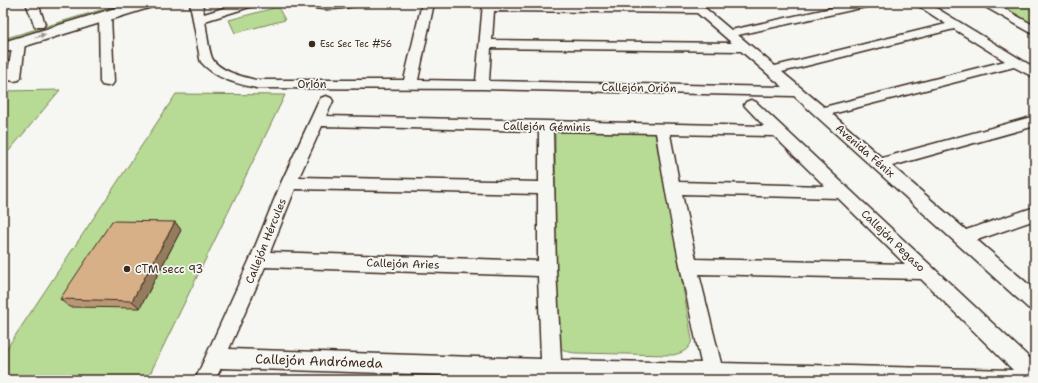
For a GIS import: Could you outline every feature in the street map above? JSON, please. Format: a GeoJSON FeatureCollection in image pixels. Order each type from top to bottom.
{"type":"FeatureCollection","features":[{"type":"Feature","properties":{"kind":"street"},"geometry":{"type":"LineString","coordinates":[[32,3],[39,24]]}},
{"type":"Feature","properties":{"kind":"street"},"geometry":{"type":"LineString","coordinates":[[3,35],[39,24],[149,3]]}},
{"type":"Feature","properties":{"kind":"street","name":"Orión"},"geometry":{"type":"LineString","coordinates":[[196,3],[206,59],[211,66],[221,73],[231,77],[256,84],[482,85]]}},
{"type":"Feature","properties":{"kind":"street"},"geometry":{"type":"LineString","coordinates":[[199,19],[252,3]]}},
{"type":"Feature","properties":{"kind":"street"},"geometry":{"type":"LineString","coordinates":[[307,3],[322,8],[334,8],[354,3]]}},
{"type":"Feature","properties":{"kind":"street"},"geometry":{"type":"LineString","coordinates":[[410,85],[428,3]]}},
{"type":"Feature","properties":{"kind":"street"},"geometry":{"type":"LineString","coordinates":[[728,34],[870,3]]}},
{"type":"Feature","properties":{"kind":"street"},"geometry":{"type":"LineString","coordinates":[[920,3],[1035,74]]}},
{"type":"Feature","properties":{"kind":"street"},"geometry":{"type":"LineString","coordinates":[[986,3],[1035,31]]}},
{"type":"Feature","properties":{"kind":"street"},"geometry":{"type":"LineString","coordinates":[[482,85],[488,5],[696,7]]}},
{"type":"Feature","properties":{"kind":"street","name":"Avenida Fénix"},"geometry":{"type":"LineString","coordinates":[[696,7],[821,112],[1035,302]]}},
{"type":"Feature","properties":{"kind":"street"},"geometry":{"type":"LineString","coordinates":[[14,77],[11,45],[108,10]]}},
{"type":"Feature","properties":{"kind":"street"},"geometry":{"type":"LineString","coordinates":[[108,10],[108,82]]}},
{"type":"Feature","properties":{"kind":"street"},"geometry":{"type":"LineString","coordinates":[[772,71],[956,25]]}},
{"type":"Feature","properties":{"kind":"street"},"geometry":{"type":"LineString","coordinates":[[485,44],[744,47]]}},
{"type":"Feature","properties":{"kind":"street"},"geometry":{"type":"LineString","coordinates":[[821,112],[1016,62]]}},
{"type":"Feature","properties":{"kind":"street","name":"Callejón Orión"},"geometry":{"type":"LineString","coordinates":[[482,85],[796,92]]}},
{"type":"Feature","properties":{"kind":"street","name":"Callejón Hércules"},"geometry":{"type":"LineString","coordinates":[[205,380],[259,259],[289,183],[326,101]]}},
{"type":"Feature","properties":{"kind":"street","name":"Callejón Pegaso"},"geometry":{"type":"LineString","coordinates":[[751,105],[1035,377]]}},
{"type":"Feature","properties":{"kind":"street","name":"Callejón Géminis"},"geometry":{"type":"LineString","coordinates":[[317,121],[777,131]]}},
{"type":"Feature","properties":{"kind":"street"},"geometry":{"type":"LineString","coordinates":[[879,164],[1035,121]]}},
{"type":"Feature","properties":{"kind":"street"},"geometry":{"type":"LineString","coordinates":[[546,127],[547,269],[551,369]]}},
{"type":"Feature","properties":{"kind":"street"},"geometry":{"type":"LineString","coordinates":[[662,128],[672,188],[688,266],[713,373]]}},
{"type":"Feature","properties":{"kind":"street"},"geometry":{"type":"LineString","coordinates":[[289,183],[546,188]]}},
{"type":"Feature","properties":{"kind":"street"},"geometry":{"type":"LineString","coordinates":[[672,188],[842,192]]}},
{"type":"Feature","properties":{"kind":"street"},"geometry":{"type":"LineString","coordinates":[[963,238],[1035,213]]}},
{"type":"Feature","properties":{"kind":"street","name":"Callejón Aries"},"geometry":{"type":"LineString","coordinates":[[259,259],[547,269]]}},
{"type":"Feature","properties":{"kind":"street"},"geometry":{"type":"LineString","coordinates":[[688,266],[926,272]]}},
{"type":"Feature","properties":{"kind":"street","name":"Callejón Andrómeda"},"geometry":{"type":"LineString","coordinates":[[214,358],[551,369],[614,375],[646,376],[713,373],[1024,380]]}},
{"type":"Feature","properties":{"kind":"green space"},"geometry":{"type":"Polygon","coordinates":[[[124,3],[141,3],[3,45],[3,39],[124,3]]]}},
{"type":"Feature","properties":{"kind":"green space"},"geometry":{"type":"Polygon","coordinates":[[[995,3],[1035,3],[1035,26],[995,3]]]}},
{"type":"Feature","properties":{"kind":"green space"},"geometry":{"type":"Polygon","coordinates":[[[278,7],[285,20],[235,33],[229,20],[278,7]]]}},
{"type":"Feature","properties":{"kind":"green space"},"geometry":{"type":"Polygon","coordinates":[[[60,90],[3,158],[3,91],[60,90]]]}},
{"type":"Feature","properties":{"kind":"green space"},"geometry":{"type":"Polygon","coordinates":[[[176,94],[285,95],[147,380],[3,380],[3,354],[176,94]]]}},
{"type":"Feature","properties":{"kind":"green space"},"geometry":{"type":"Polygon","coordinates":[[[555,131],[653,132],[656,135],[692,339],[689,346],[682,352],[673,355],[576,353],[565,351],[558,345],[555,338],[555,131]]]}},
{"type":"Feature","properties":{"kind":"building","name":"CTM secc 93"},"geometry":{"type":"Polygon","coordinates":[[[112,221],[175,222],[132,301],[60,299],[112,221]]]}},
{"type":"Feature","properties":{"kind":"place","name":"Esc Sec Tec #56"},"geometry":{"type":"Point","coordinates":[312,44]}},
{"type":"Feature","properties":{"kind":"place","name":"CTM secc 93"},"geometry":{"type":"Point","coordinates":[127,269]}}]}
